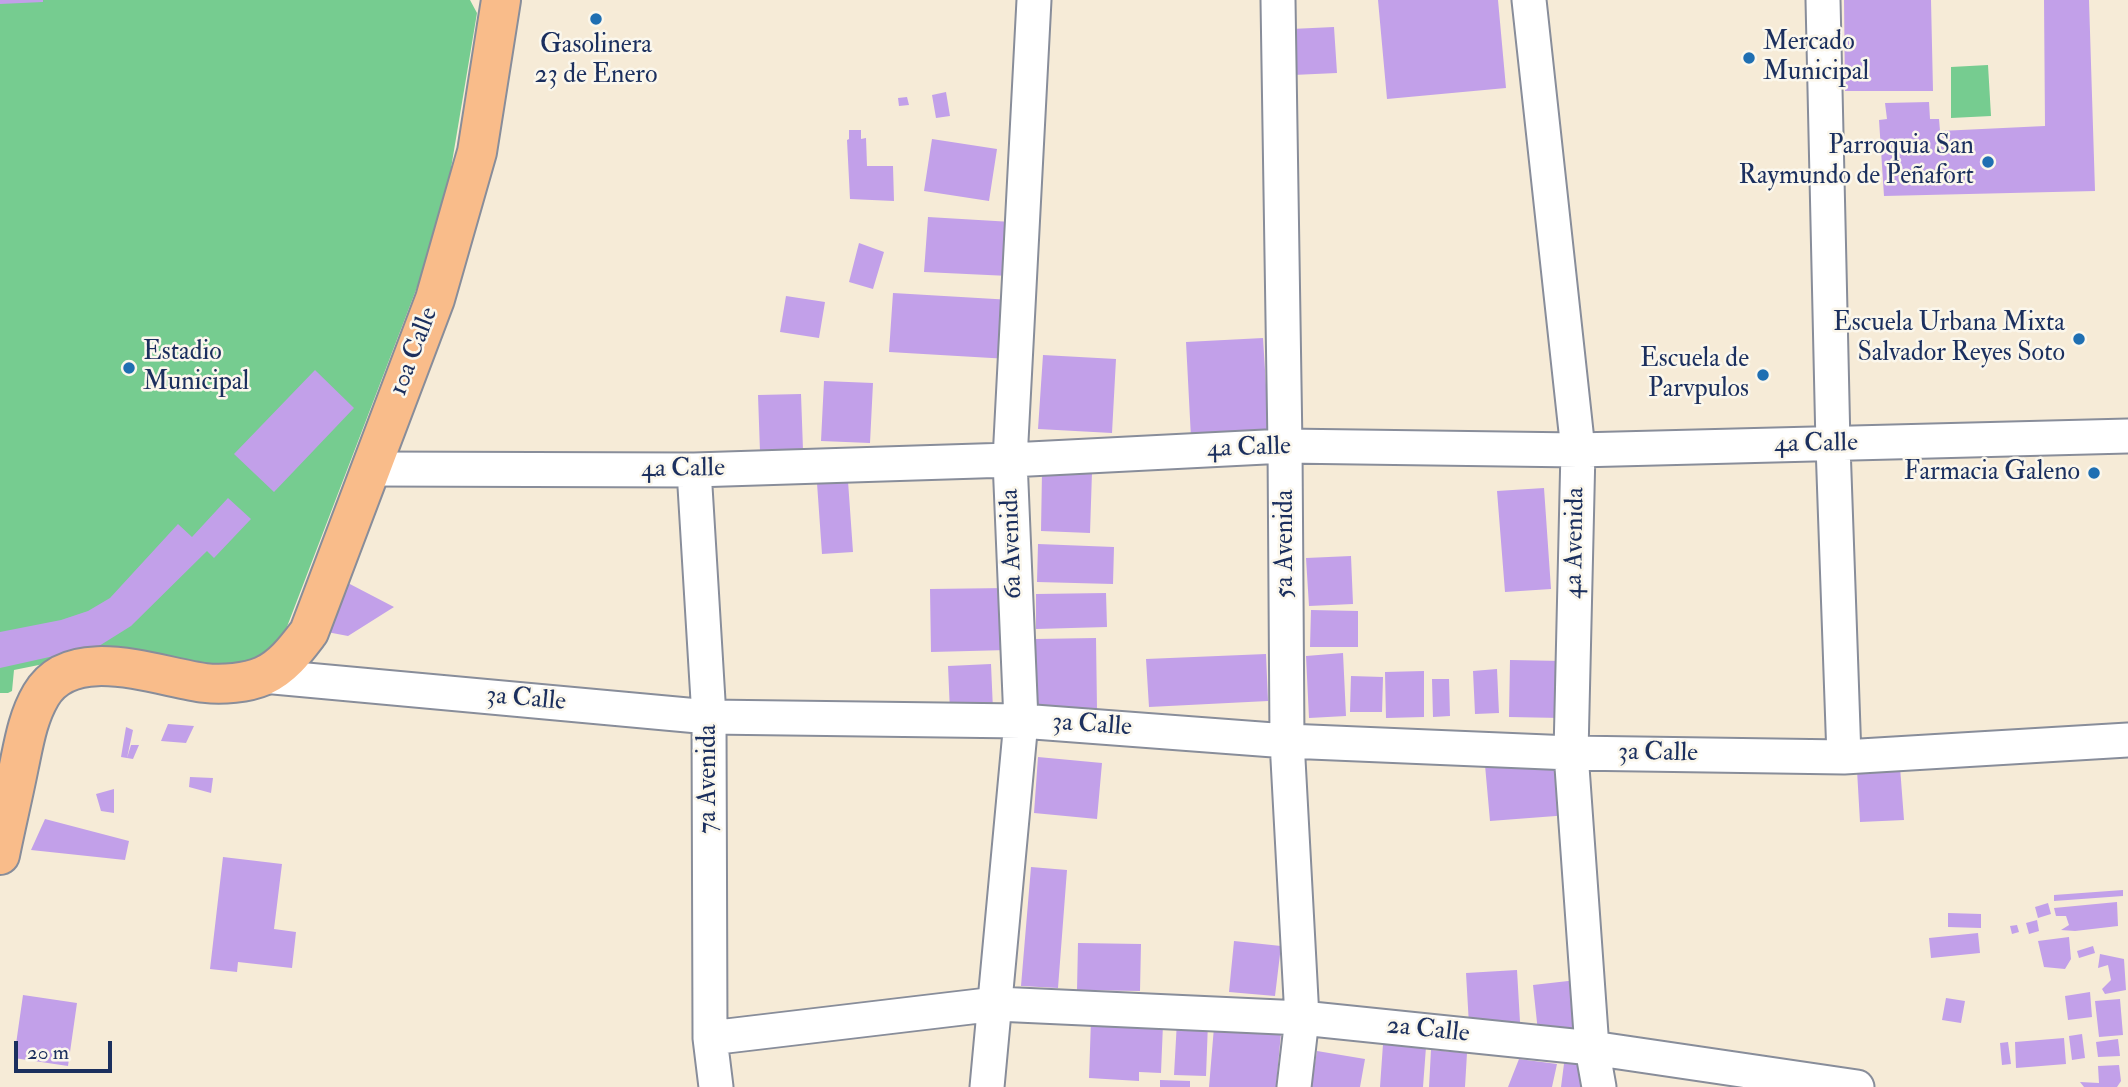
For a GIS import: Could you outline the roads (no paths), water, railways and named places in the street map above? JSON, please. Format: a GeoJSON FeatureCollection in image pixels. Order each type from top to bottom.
{"type":"FeatureCollection","features":[{"type":"Feature","properties":{"kind":"main road","name":"10a Calle"},"geometry":{"type":"LineString","coordinates":[[263,676],[288,659],[309,632],[435,299],[477,152],[501,0]]}},
{"type":"Feature","properties":{"kind":"main road","name":"3a Calle"},"geometry":{"type":"LineString","coordinates":[[0,855],[29,722],[42,693],[60,675],[91,667],[122,666],[207,683],[236,682],[263,676]]}},
{"type":"Feature","properties":{"kind":"street","name":"6a Avenida"},"geometry":{"type":"LineString","coordinates":[[987,1087],[1021,721],[1010,460],[1034,0]]}},
{"type":"Feature","properties":{"kind":"street","name":"5a Avenida"},"geometry":{"type":"LineString","coordinates":[[1278,0],[1287,741],[1302,1018],[1294,1087]]}},
{"type":"Feature","properties":{"kind":"street","name":"4a Avenida"},"geometry":{"type":"LineString","coordinates":[[1529,0],[1578,450],[1571,753],[1592,1048],[1599,1087]]}},
{"type":"Feature","properties":{"kind":"street"},"geometry":{"type":"LineString","coordinates":[[1822,0],[1844,757]]}},
{"type":"Feature","properties":{"kind":"street","name":"4a Calle"},"geometry":{"type":"LineString","coordinates":[[371,469],[694,471],[1010,460],[1285,446],[1578,450],[2128,436]]}},
{"type":"Feature","properties":{"kind":"street","name":"7a Avenida"},"geometry":{"type":"LineString","coordinates":[[694,471],[709,717],[710,1038],[716,1087]]}},
{"type":"Feature","properties":{"kind":"street","name":"3a Calle"},"geometry":{"type":"LineString","coordinates":[[263,676],[709,717],[1021,721],[1287,741],[1571,753],[1844,757],[2128,740]]}},
{"type":"Feature","properties":{"kind":"street","name":"2a Calle"},"geometry":{"type":"LineString","coordinates":[[710,1038],[996,1004],[1302,1018],[1592,1048],[1857,1087]]}},
{"type":"Feature","properties":{"kind":"place","name":"Gasolinera 23 de Enero"},"geometry":{"type":"Point","coordinates":[596,19]}},
{"type":"Feature","properties":{"kind":"place","name":"Mercado Municipal"},"geometry":{"type":"Point","coordinates":[1749,58]}},
{"type":"Feature","properties":{"kind":"place","name":"Parroquia San Raymundo de Peñafort"},"geometry":{"type":"Point","coordinates":[1988,162]}},
{"type":"Feature","properties":{"kind":"place","name":"Escuela Urbana Mixta Salvador Reyes Soto"},"geometry":{"type":"Point","coordinates":[2079,339]}},
{"type":"Feature","properties":{"kind":"place","name":"Estadio Municipal"},"geometry":{"type":"Point","coordinates":[129,368]}},
{"type":"Feature","properties":{"kind":"place","name":"Escuela de Parvpulos"},"geometry":{"type":"Point","coordinates":[1763,375]}},
{"type":"Feature","properties":{"kind":"place","name":"Farmacia Galeno"},"geometry":{"type":"Point","coordinates":[2094,473]}}]}
